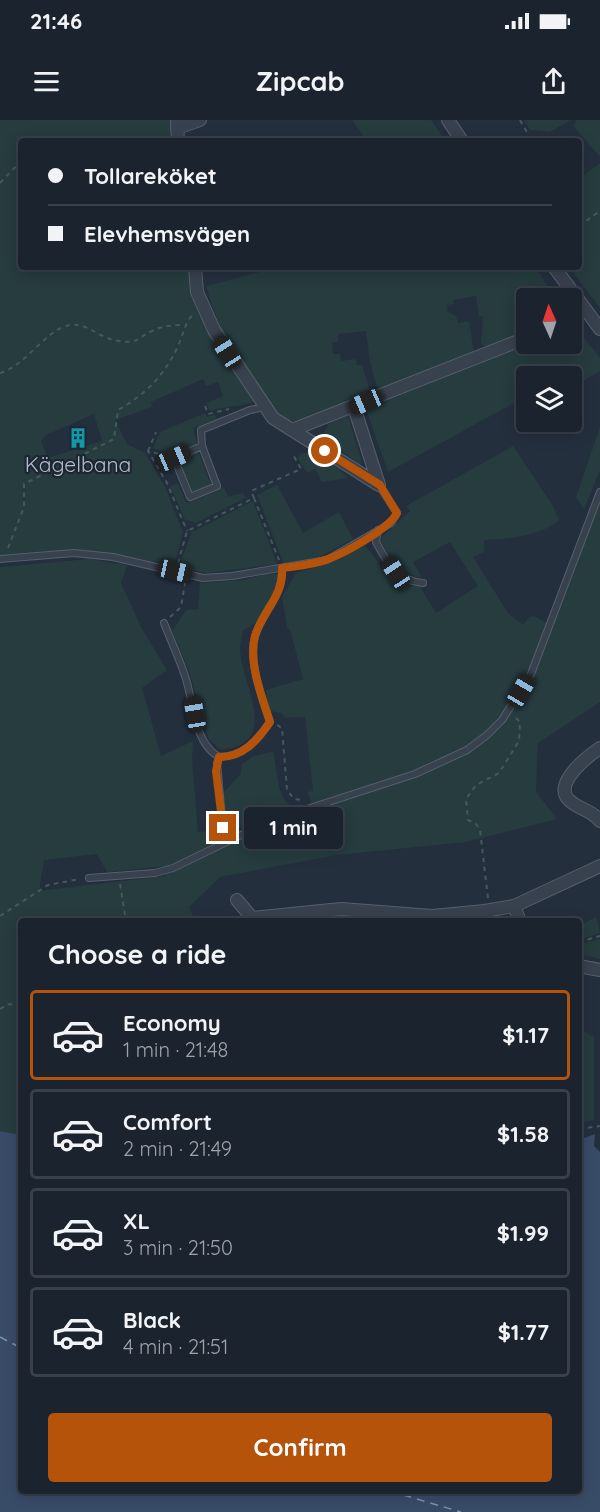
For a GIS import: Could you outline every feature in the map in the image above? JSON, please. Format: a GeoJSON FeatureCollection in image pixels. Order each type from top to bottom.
{"type":"FeatureCollection","features":[{"type":"Feature","properties":{"kind":"street"},"geometry":{"type":"LineString","coordinates":[[177,124],[200,120]]}},
{"type":"Feature","properties":{"kind":"street"},"geometry":{"type":"LineString","coordinates":[[448,120],[460,138]]}},
{"type":"Feature","properties":{"kind":"street"},"geometry":{"type":"LineString","coordinates":[[196,270],[202,305],[214,330],[273,418],[380,485]]}},
{"type":"Feature","properties":{"kind":"street"},"geometry":{"type":"LineString","coordinates":[[556,270],[600,329]]}},
{"type":"Feature","properties":{"kind":"street"},"geometry":{"type":"LineString","coordinates":[[582,312],[586,310]]}},
{"type":"Feature","properties":{"kind":"street"},"geometry":{"type":"LineString","coordinates":[[292,430],[516,342]]}},
{"type":"Feature","properties":{"kind":"street"},"geometry":{"type":"LineString","coordinates":[[354,407],[380,485]]}},
{"type":"Feature","properties":{"kind":"street"},"geometry":{"type":"LineString","coordinates":[[600,748],[577,766],[565,787],[566,796],[570,801],[593,812],[600,821]]}},
{"type":"Feature","properties":{"kind":"street"},"geometry":{"type":"LineString","coordinates":[[267,918],[309,911],[341,909],[432,916],[514,906],[600,866]]}},
{"type":"Feature","properties":{"kind":"street"},"geometry":{"type":"LineString","coordinates":[[237,900],[252,918]]}},
{"type":"Feature","properties":{"kind":"street"},"geometry":{"type":"LineString","coordinates":[[514,906],[519,918]]}},
{"type":"Feature","properties":{"kind":"street"},"geometry":{"type":"LineString","coordinates":[[582,967],[600,970]]}},
{"type":"Feature","properties":{"kind":"lane"},"geometry":{"type":"LineString","coordinates":[[202,446],[174,458],[190,497],[217,486],[202,446],[201,430],[250,410],[265,407]]}},
{"type":"Feature","properties":{"kind":"lane"},"geometry":{"type":"LineString","coordinates":[[1,559],[74,553],[113,557],[211,578],[327,560],[391,523],[397,513],[380,485]]}},
{"type":"Feature","properties":{"kind":"lane"},"geometry":{"type":"LineString","coordinates":[[89,878],[172,868],[273,820],[441,764],[467,750],[487,735],[508,712],[531,674],[600,492]]}},
{"type":"Feature","properties":{"kind":"lane"},"geometry":{"type":"LineString","coordinates":[[378,530],[376,542],[396,573],[406,581],[423,583]]}},
{"type":"Feature","properties":{"kind":"lane"},"geometry":{"type":"LineString","coordinates":[[164,623],[185,675],[202,739],[208,749],[219,757],[233,756],[252,745],[270,722],[259,688],[254,645],[259,626],[282,585],[282,568]]}},
{"type":"Feature","properties":{"kind":"lane"},"geometry":{"type":"LineString","coordinates":[[219,757],[216,771],[223,828],[239,836]]}},
{"type":"Feature","properties":{"kind":"path"},"geometry":{"type":"LineString","coordinates":[[520,120],[528,138]]}},
{"type":"Feature","properties":{"kind":"path"},"geometry":{"type":"LineString","coordinates":[[0,183],[18,164]]}},
{"type":"Feature","properties":{"kind":"path"},"geometry":{"type":"LineString","coordinates":[[582,224],[600,211]]}},
{"type":"Feature","properties":{"kind":"path"},"geometry":{"type":"LineString","coordinates":[[1,559],[19,523],[24,507],[24,484],[114,439],[118,410],[144,395],[164,373],[179,344],[184,325],[202,305]]}},
{"type":"Feature","properties":{"kind":"path"},"geometry":{"type":"LineString","coordinates":[[0,373],[36,350],[62,327],[79,323],[115,341],[134,343],[152,331],[167,326],[184,325]]}},
{"type":"Feature","properties":{"kind":"path"},"geometry":{"type":"LineString","coordinates":[[148,451],[156,432]]}},
{"type":"Feature","properties":{"kind":"path"},"geometry":{"type":"LineString","coordinates":[[148,451],[174,458]]}},
{"type":"Feature","properties":{"kind":"path"},"geometry":{"type":"LineString","coordinates":[[148,451],[166,483],[187,531],[175,571]]}},
{"type":"Feature","properties":{"kind":"path"},"geometry":{"type":"LineString","coordinates":[[282,568],[251,491],[301,469],[292,453]]}},
{"type":"Feature","properties":{"kind":"path"},"geometry":{"type":"LineString","coordinates":[[187,531],[254,498]]}},
{"type":"Feature","properties":{"kind":"path"},"geometry":{"type":"LineString","coordinates":[[164,623],[181,607],[187,574]]}},
{"type":"Feature","properties":{"kind":"path"},"geometry":{"type":"LineString","coordinates":[[488,903],[480,830],[476,824],[468,820],[466,800],[476,785],[499,773],[519,741],[520,722],[508,712]]}},
{"type":"Feature","properties":{"kind":"path"},"geometry":{"type":"LineString","coordinates":[[270,722],[282,728],[287,790],[294,799],[307,800],[308,809]]}},
{"type":"Feature","properties":{"kind":"path"},"geometry":{"type":"LineString","coordinates":[[118,876],[125,918]]}},
{"type":"Feature","properties":{"kind":"path"},"geometry":{"type":"LineString","coordinates":[[0,916],[48,885],[89,878]]}},
{"type":"Feature","properties":{"kind":"path"},"geometry":{"type":"LineString","coordinates":[[582,941],[600,936]]}},
{"type":"Feature","properties":{"kind":"path"},"geometry":{"type":"LineString","coordinates":[[0,1008],[9,1004],[18,1006]]}},
{"type":"Feature","properties":{"kind":"path"},"geometry":{"type":"LineString","coordinates":[[582,1128],[600,1126]]}},
{"type":"Feature","properties":{"kind":"green space"},"geometry":{"type":"Polygon","coordinates":[[[0,120],[171,120],[173,138],[18,138],[18,270],[188,270],[198,309],[257,401],[210,411],[206,403],[223,396],[218,382],[206,386],[203,379],[151,402],[152,407],[115,420],[127,444],[145,453],[165,487],[183,532],[174,566],[87,552],[0,557],[0,120]],[[94,414],[46,435],[41,441],[48,458],[102,441],[94,414]]]}},
{"type":"Feature","properties":{"kind":"green space"},"geometry":{"type":"Polygon","coordinates":[[[352,120],[431,120],[444,138],[365,138],[352,120]]]}},
{"type":"Feature","properties":{"kind":"green space"},"geometry":{"type":"Polygon","coordinates":[[[524,120],[572,120],[549,132],[530,130],[524,120]]]}},
{"type":"Feature","properties":{"kind":"green space"},"geometry":{"type":"Polygon","coordinates":[[[576,120],[600,120],[600,157],[574,127],[576,120]]]}},
{"type":"Feature","properties":{"kind":"green space"},"geometry":{"type":"Polygon","coordinates":[[[600,163],[600,308],[571,270],[582,270],[582,177],[600,163]]]}},
{"type":"Feature","properties":{"kind":"green space"},"geometry":{"type":"Polygon","coordinates":[[[267,270],[537,270],[549,288],[516,288],[516,337],[487,349],[481,343],[483,317],[479,316],[476,296],[453,300],[454,304],[447,305],[448,312],[456,316],[458,323],[469,321],[474,354],[378,391],[370,362],[366,331],[338,334],[338,342],[332,343],[333,354],[340,354],[341,361],[356,359],[357,365],[362,365],[371,394],[324,414],[299,421],[278,418],[231,349],[220,328],[206,286],[267,270]]]}},
{"type":"Feature","properties":{"kind":"green space"},"geometry":{"type":"Polygon","coordinates":[[[582,336],[600,358],[600,371],[582,381],[582,366],[516,366],[516,402],[388,472],[366,409],[516,348],[516,354],[582,354],[582,336]]]}},
{"type":"Feature","properties":{"kind":"green space"},"geometry":{"type":"Polygon","coordinates":[[[205,413],[207,417],[215,414],[217,419],[193,428],[197,444],[170,455],[153,448],[160,432],[205,413]]]}},
{"type":"Feature","properties":{"kind":"green space"},"geometry":{"type":"Polygon","coordinates":[[[348,416],[362,463],[360,465],[325,438],[324,432],[330,422],[348,416]]]}},
{"type":"Feature","properties":{"kind":"green space"},"geometry":{"type":"Polygon","coordinates":[[[600,427],[600,470],[584,509],[576,497],[600,427]]]}},
{"type":"Feature","properties":{"kind":"green space"},"geometry":{"type":"Polygon","coordinates":[[[513,446],[553,506],[559,520],[534,533],[484,540],[484,552],[473,557],[508,613],[523,625],[529,617],[534,616],[552,626],[600,499],[600,702],[538,743],[536,792],[557,819],[465,842],[337,855],[220,877],[189,907],[194,918],[18,918],[18,1134],[0,1131],[0,567],[89,559],[127,565],[121,583],[142,629],[167,670],[142,688],[161,756],[193,741],[192,759],[198,832],[217,830],[217,835],[241,838],[307,815],[322,803],[312,804],[307,792],[313,791],[305,717],[285,718],[281,713],[271,711],[267,703],[266,690],[303,679],[291,633],[287,627],[282,597],[296,573],[326,564],[363,544],[392,579],[408,585],[419,585],[436,613],[478,586],[450,542],[413,562],[422,577],[407,574],[392,561],[381,542],[383,536],[410,511],[406,506],[513,446]],[[97,854],[44,860],[39,891],[165,876],[166,866],[107,872],[97,854]]]}},
{"type":"Feature","properties":{"kind":"green space"},"geometry":{"type":"Polygon","coordinates":[[[198,451],[211,485],[191,492],[178,459],[198,451]]]}},
{"type":"Feature","properties":{"kind":"green space"},"geometry":{"type":"Polygon","coordinates":[[[311,452],[326,456],[348,478],[322,482],[315,469],[307,473],[298,459],[300,454],[311,452]]]}},
{"type":"Feature","properties":{"kind":"green space"},"geometry":{"type":"Polygon","coordinates":[[[178,483],[186,503],[224,487],[228,497],[243,493],[245,498],[196,523],[185,520],[170,486],[178,483]]]}},
{"type":"Feature","properties":{"kind":"green space"},"geometry":{"type":"Polygon","coordinates":[[[277,485],[303,533],[339,512],[353,539],[314,560],[284,564],[257,495],[277,485]]]}},
{"type":"Feature","properties":{"kind":"green space"},"geometry":{"type":"Polygon","coordinates":[[[253,501],[277,564],[207,573],[181,569],[181,561],[192,532],[253,501]]]}},
{"type":"Feature","properties":{"kind":"green space"},"geometry":{"type":"Polygon","coordinates":[[[267,574],[280,574],[273,599],[257,621],[243,630],[240,647],[251,694],[255,724],[250,736],[240,745],[221,750],[209,739],[189,671],[172,631],[186,610],[198,609],[200,583],[243,580],[267,574]]]}},
{"type":"Feature","properties":{"kind":"green space"},"geometry":{"type":"Polygon","coordinates":[[[273,751],[280,791],[288,804],[295,809],[234,829],[226,826],[222,794],[240,775],[242,764],[252,757],[273,751]]]}},
{"type":"Feature","properties":{"kind":"green space"},"geometry":{"type":"Polygon","coordinates":[[[596,917],[600,933],[582,939],[582,924],[596,917]]]}},
{"type":"Feature","properties":{"kind":"green space"},"geometry":{"type":"Polygon","coordinates":[[[600,939],[600,959],[582,955],[582,943],[600,939]]]}},
{"type":"Feature","properties":{"kind":"green space"},"geometry":{"type":"Polygon","coordinates":[[[582,1031],[594,1037],[594,1120],[582,1122],[582,1031]]]}},
{"type":"Feature","properties":{"kind":"water"},"geometry":{"type":"Polygon","coordinates":[[[0,1131],[18,1134],[18,1494],[582,1494],[582,1139],[595,1134],[594,1146],[600,1152],[600,1512],[0,1512],[0,1131]]]}},
{"type":"Feature","properties":{"kind":"ferry route"},"geometry":{"type":"LineString","coordinates":[[0,1337],[18,1346]]}},
{"type":"Feature","properties":{"kind":"ferry route"},"geometry":{"type":"LineString","coordinates":[[400,1494],[461,1512]]}},
{"type":"Feature","properties":{"kind":"place","name":"Kägelbana"},"geometry":{"type":"Point","coordinates":[78,438]}},
{"type":"Feature","properties":{"kind":"route"},"geometry":{"type":"LineString","coordinates":[[223,828],[216,771],[219,757],[231,757],[252,745],[270,722],[259,688],[254,652],[255,637],[282,585],[282,568],[327,560],[340,554],[391,523],[397,513],[380,485],[325,451]]}}]}
